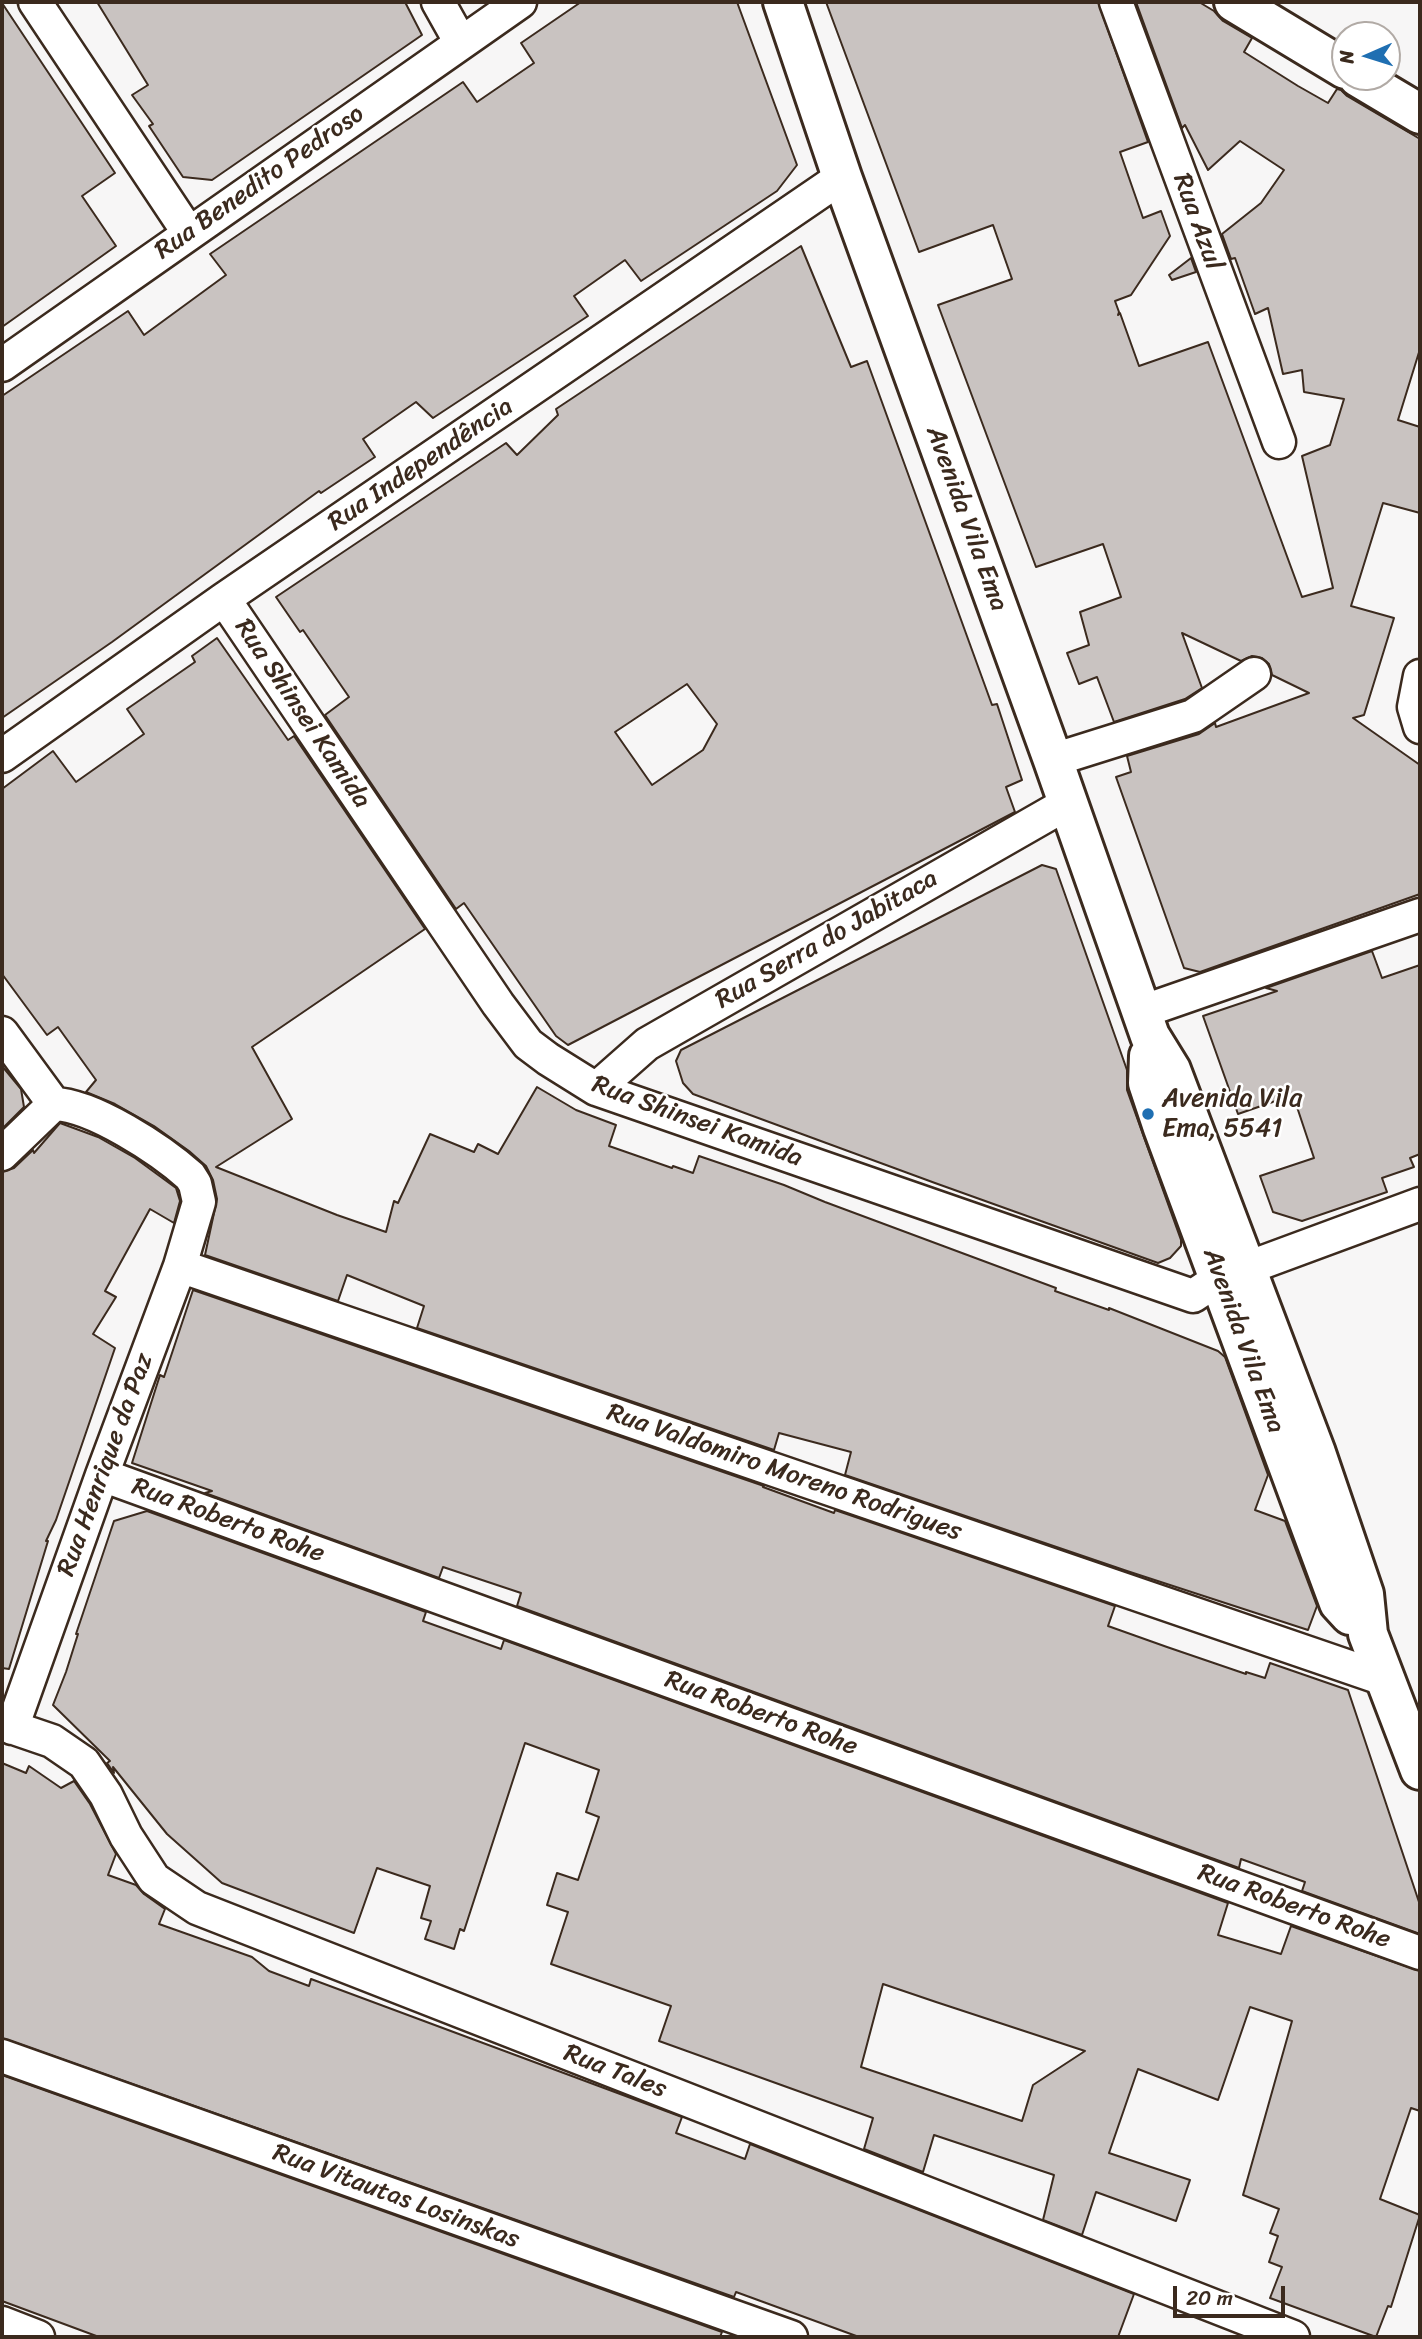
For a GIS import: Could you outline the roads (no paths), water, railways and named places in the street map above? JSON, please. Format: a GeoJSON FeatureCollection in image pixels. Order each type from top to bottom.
{"type":"FeatureCollection","features":[{"type":"Feature","properties":{"kind":"main road","name":"Avenida Vila Ema"},"geometry":{"type":"LineString","coordinates":[[783,2],[842,177],[1145,1024],[1148,1083],[1233,1273],[1339,1603],[1368,1634],[1420,1770]]}},
{"type":"Feature","properties":{"kind":"main road"},"geometry":{"type":"LineString","coordinates":[[1240,3],[1331,60]]}},
{"type":"Feature","properties":{"kind":"main road"},"geometry":{"type":"LineString","coordinates":[[1382,91],[1420,114]]}},
{"type":"Feature","properties":{"kind":"street"},"geometry":{"type":"LineString","coordinates":[[35,2],[188,232]]}},
{"type":"Feature","properties":{"kind":"street"},"geometry":{"type":"LineString","coordinates":[[438,2],[461,43]]}},
{"type":"Feature","properties":{"kind":"street","name":"Rua Benedito Pedroso"},"geometry":{"type":"LineString","coordinates":[[2,365],[188,232],[520,2]]}},
{"type":"Feature","properties":{"kind":"street","name":"Rua Azul"},"geometry":{"type":"LineString","coordinates":[[1116,2],[1279,442]]}},
{"type":"Feature","properties":{"kind":"street","name":"Rua Independência"},"geometry":{"type":"LineString","coordinates":[[2,756],[224,599],[842,177]]}},
{"type":"Feature","properties":{"kind":"street","name":"Rua Shinsei Kamida"},"geometry":{"type":"LineString","coordinates":[[224,599],[498,1004],[528,1044],[548,1059],[596,1089],[1192,1296],[1233,1273]]}},
{"type":"Feature","properties":{"kind":"street"},"geometry":{"type":"LineString","coordinates":[[1053,761],[1193,716],[1254,674]]}},
{"type":"Feature","properties":{"kind":"street"},"geometry":{"type":"LineString","coordinates":[[1420,676],[1414,707],[1420,727]]}},
{"type":"Feature","properties":{"kind":"street","name":"Rua Serra do Jabitaca"},"geometry":{"type":"LineString","coordinates":[[596,1089],[647,1044],[1068,803]]}},
{"type":"Feature","properties":{"kind":"street"},"geometry":{"type":"LineString","coordinates":[[1145,1024],[1420,915]]}},
{"type":"Feature","properties":{"kind":"street"},"geometry":{"type":"LineString","coordinates":[[2,1033],[54,1104],[2,1154]]}},
{"type":"Feature","properties":{"kind":"street","name":"Rua Henrique da Paz"},"geometry":{"type":"LineString","coordinates":[[7,1726],[180,1266],[199,1202],[195,1184],[190,1176],[140,1141],[77,1107],[54,1104]]}},
{"type":"Feature","properties":{"kind":"street"},"geometry":{"type":"LineString","coordinates":[[1233,1273],[1420,1204]]}},
{"type":"Feature","properties":{"kind":"street","name":"Rua Valdomiro Moreno Rodrigues"},"geometry":{"type":"LineString","coordinates":[[180,1266],[1387,1680]]}},
{"type":"Feature","properties":{"kind":"street","name":"Rua Roberto Rohe"},"geometry":{"type":"LineString","coordinates":[[102,1475],[1420,1953]]}},
{"type":"Feature","properties":{"kind":"street","name":"Rua Tales"},"geometry":{"type":"LineString","coordinates":[[7,1726],[51,1741],[84,1763],[106,1796],[126,1836],[155,1879],[197,1908],[1293,2337]]}},
{"type":"Feature","properties":{"kind":"street","name":"Rua Vitautas Losinskas"},"geometry":{"type":"LineString","coordinates":[[2,2056],[791,2337]]}},
{"type":"Feature","properties":{"kind":"street"},"geometry":{"type":"LineString","coordinates":[[2,2323],[38,2337]]}},
{"type":"Feature","properties":{"kind":"place","name":"Avenida Vila Ema, 5541"},"geometry":{"type":"Point","coordinates":[1148,1114]}}]}
